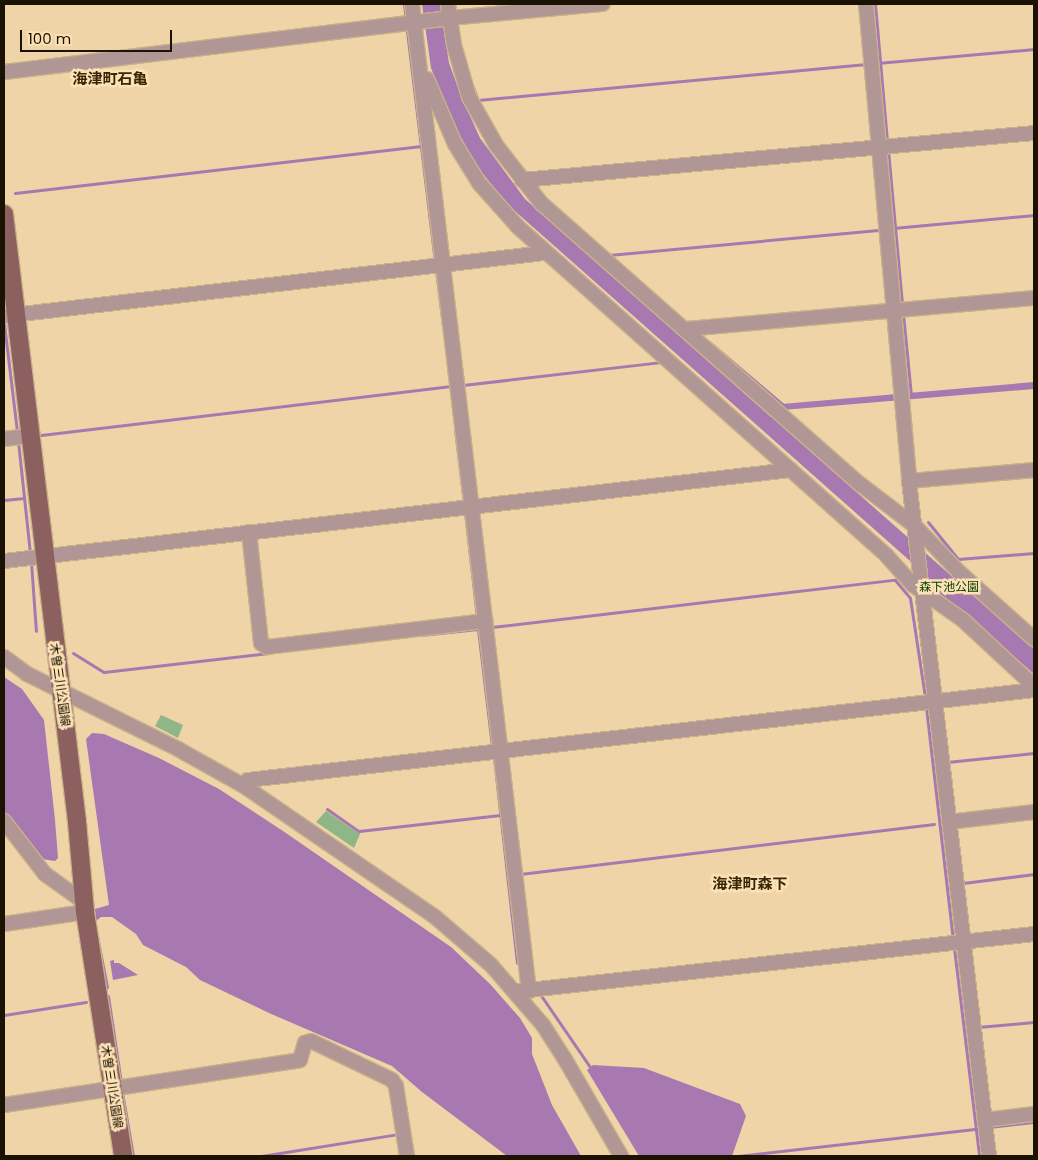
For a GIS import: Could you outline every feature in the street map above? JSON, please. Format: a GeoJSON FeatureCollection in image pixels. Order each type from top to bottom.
{"type":"FeatureCollection","features":[{"type":"Feature","properties":{"kind":"main road","name":"木曽三川公園線"},"geometry":{"type":"LineString","coordinates":[[4,214],[10,315],[30,436],[85,907],[123,1156]]}},
{"type":"Feature","properties":{"kind":"street"},"geometry":{"type":"LineString","coordinates":[[412,4],[417,23],[443,265],[530,991]]}},
{"type":"Feature","properties":{"kind":"street"},"geometry":{"type":"LineString","coordinates":[[4,72],[417,23],[448,13],[602,4]]}},
{"type":"Feature","properties":{"kind":"street"},"geometry":{"type":"LineString","coordinates":[[866,4],[909,481],[989,1156]]}},
{"type":"Feature","properties":{"kind":"street"},"geometry":{"type":"LineString","coordinates":[[448,13],[460,72],[469,97],[496,145],[542,204],[860,484],[915,529],[959,572],[1034,638]]}},
{"type":"Feature","properties":{"kind":"street"},"geometry":{"type":"LineString","coordinates":[[421,65],[447,129],[479,183],[518,227],[544,253],[886,555],[913,585],[963,620],[1034,686]]}},
{"type":"Feature","properties":{"kind":"street"},"geometry":{"type":"LineString","coordinates":[[522,180],[1034,133]]}},
{"type":"Feature","properties":{"kind":"street"},"geometry":{"type":"LineString","coordinates":[[10,315],[544,253]]}},
{"type":"Feature","properties":{"kind":"street"},"geometry":{"type":"LineString","coordinates":[[686,329],[1034,298]]}},
{"type":"Feature","properties":{"kind":"street"},"geometry":{"type":"LineString","coordinates":[[4,439],[30,436]]}},
{"type":"Feature","properties":{"kind":"street"},"geometry":{"type":"LineString","coordinates":[[4,561],[791,470]]}},
{"type":"Feature","properties":{"kind":"street"},"geometry":{"type":"LineString","coordinates":[[909,481],[1034,470]]}},
{"type":"Feature","properties":{"kind":"street"},"geometry":{"type":"LineString","coordinates":[[249,532],[262,643],[267,647],[485,621]]}},
{"type":"Feature","properties":{"kind":"street"},"geometry":{"type":"LineString","coordinates":[[4,657],[28,674],[178,749],[244,786],[434,916],[491,965],[543,1025],[621,1156]]}},
{"type":"Feature","properties":{"kind":"street"},"geometry":{"type":"LineString","coordinates":[[244,786],[248,780],[1034,690]]}},
{"type":"Feature","properties":{"kind":"street"},"geometry":{"type":"LineString","coordinates":[[949,822],[1034,812]]}},
{"type":"Feature","properties":{"kind":"street"},"geometry":{"type":"LineString","coordinates":[[4,821],[45,874],[85,907]]}},
{"type":"Feature","properties":{"kind":"street"},"geometry":{"type":"LineString","coordinates":[[4,924],[85,907]]}},
{"type":"Feature","properties":{"kind":"street"},"geometry":{"type":"LineString","coordinates":[[514,991],[530,991],[1034,934]]}},
{"type":"Feature","properties":{"kind":"street"},"geometry":{"type":"LineString","coordinates":[[4,1105],[300,1060],[305,1043],[310,1041],[392,1080],[396,1086],[407,1156]]}},
{"type":"Feature","properties":{"kind":"street"},"geometry":{"type":"LineString","coordinates":[[986,1124],[1034,1114]]}},
{"type":"Feature","properties":{"kind":"green space"},"geometry":{"type":"Polygon","coordinates":[[[161,715],[183,725],[178,738],[155,726],[161,715]]]}},
{"type":"Feature","properties":{"kind":"green space"},"geometry":{"type":"Polygon","coordinates":[[[326,811],[360,834],[354,848],[316,822],[326,811]]]}},
{"type":"Feature","properties":{"kind":"shaded area"},"geometry":{"type":"Polygon","coordinates":[[[422,4],[440,4],[449,63],[461,96],[480,138],[525,199],[771,417],[778,405],[782,404],[1034,382],[1034,389],[783,410],[775,420],[1034,649],[1034,674],[929,584],[909,560],[507,204],[476,165],[451,119],[431,68],[422,4]]]}},
{"type":"Feature","properties":{"kind":"shaded area"},"geometry":{"type":"Polygon","coordinates":[[[4,677],[22,689],[44,720],[58,858],[55,861],[42,859],[4,811],[4,677]]]}},
{"type":"Feature","properties":{"kind":"shaded area"},"geometry":{"type":"Polygon","coordinates":[[[92,733],[104,734],[159,758],[219,789],[451,947],[490,984],[520,1018],[532,1038],[532,1054],[552,1105],[581,1156],[507,1156],[422,1092],[392,1066],[269,1013],[200,980],[186,967],[143,945],[136,934],[112,917],[101,917],[96,921],[95,909],[109,905],[86,739],[92,733]]]}},
{"type":"Feature","properties":{"kind":"shaded area"},"geometry":{"type":"Polygon","coordinates":[[[114,960],[114,963],[119,963],[138,975],[113,980],[110,961],[114,960]]]}},
{"type":"Feature","properties":{"kind":"shaded area"},"geometry":{"type":"Polygon","coordinates":[[[593,1065],[644,1068],[740,1104],[746,1116],[732,1156],[639,1156],[587,1070],[593,1065]]]}},
{"type":"Feature","properties":{"kind":"waterway"},"geometry":{"type":"LineString","coordinates":[[404,4],[406,20]]}},
{"type":"Feature","properties":{"kind":"waterway"},"geometry":{"type":"LineString","coordinates":[[875,4],[887,141]]}},
{"type":"Feature","properties":{"kind":"waterway"},"geometry":{"type":"LineString","coordinates":[[407,31],[435,262]]}},
{"type":"Feature","properties":{"kind":"waterway"},"geometry":{"type":"LineString","coordinates":[[877,63],[1034,49]]}},
{"type":"Feature","properties":{"kind":"waterway"},"geometry":{"type":"LineString","coordinates":[[478,100],[866,64]]}},
{"type":"Feature","properties":{"kind":"waterway"},"geometry":{"type":"LineString","coordinates":[[472,85],[477,98]]}},
{"type":"Feature","properties":{"kind":"waterway"},"geometry":{"type":"LineString","coordinates":[[15,193],[421,146]]}},
{"type":"Feature","properties":{"kind":"waterway"},"geometry":{"type":"LineString","coordinates":[[888,150],[902,305]]}},
{"type":"Feature","properties":{"kind":"waterway"},"geometry":{"type":"LineString","coordinates":[[893,228],[1034,215]]}},
{"type":"Feature","properties":{"kind":"waterway"},"geometry":{"type":"LineString","coordinates":[[609,255],[881,230]]}},
{"type":"Feature","properties":{"kind":"waterway"},"geometry":{"type":"LineString","coordinates":[[436,270],[443,326]]}},
{"type":"Feature","properties":{"kind":"waterway"},"geometry":{"type":"LineString","coordinates":[[903,314],[911,396]]}},
{"type":"Feature","properties":{"kind":"waterway"},"geometry":{"type":"LineString","coordinates":[[4,324],[17,431]]}},
{"type":"Feature","properties":{"kind":"waterway"},"geometry":{"type":"LineString","coordinates":[[709,342],[782,404],[782,407]]}},
{"type":"Feature","properties":{"kind":"waterway"},"geometry":{"type":"LineString","coordinates":[[463,385],[661,362]]}},
{"type":"Feature","properties":{"kind":"waterway"},"geometry":{"type":"LineString","coordinates":[[41,435],[451,386]]}},
{"type":"Feature","properties":{"kind":"waterway"},"geometry":{"type":"LineString","coordinates":[[455,429],[464,503]]}},
{"type":"Feature","properties":{"kind":"waterway"},"geometry":{"type":"LineString","coordinates":[[18,441],[30,553]]}},
{"type":"Feature","properties":{"kind":"waterway"},"geometry":{"type":"LineString","coordinates":[[4,500],[24,498]]}},
{"type":"Feature","properties":{"kind":"waterway"},"geometry":{"type":"LineString","coordinates":[[465,512],[477,618]]}},
{"type":"Feature","properties":{"kind":"waterway"},"geometry":{"type":"LineString","coordinates":[[928,522],[958,559],[1034,553]]}},
{"type":"Feature","properties":{"kind":"waterway"},"geometry":{"type":"LineString","coordinates":[[31,562],[36,631]]}},
{"type":"Feature","properties":{"kind":"waterway"},"geometry":{"type":"LineString","coordinates":[[492,627],[895,580],[910,598],[925,697]]}},
{"type":"Feature","properties":{"kind":"waterway"},"geometry":{"type":"LineString","coordinates":[[478,629],[492,747]]}},
{"type":"Feature","properties":{"kind":"waterway"},"geometry":{"type":"LineString","coordinates":[[421,635],[478,629]]}},
{"type":"Feature","properties":{"kind":"waterway"},"geometry":{"type":"LineString","coordinates":[[73,653],[104,672],[269,653]]}},
{"type":"Feature","properties":{"kind":"waterway"},"geometry":{"type":"LineString","coordinates":[[926,707],[953,939]]}},
{"type":"Feature","properties":{"kind":"waterway"},"geometry":{"type":"LineString","coordinates":[[947,762],[1034,753]]}},
{"type":"Feature","properties":{"kind":"waterway"},"geometry":{"type":"LineString","coordinates":[[494,758],[517,963]]}},
{"type":"Feature","properties":{"kind":"waterway"},"geometry":{"type":"LineString","coordinates":[[327,809],[359,831],[500,815]]}},
{"type":"Feature","properties":{"kind":"waterway"},"geometry":{"type":"LineString","coordinates":[[520,874],[934,824]]}},
{"type":"Feature","properties":{"kind":"waterway"},"geometry":{"type":"LineString","coordinates":[[963,883],[1034,874]]}},
{"type":"Feature","properties":{"kind":"waterway"},"geometry":{"type":"LineString","coordinates":[[97,936],[107,987]]}},
{"type":"Feature","properties":{"kind":"waterway"},"geometry":{"type":"LineString","coordinates":[[954,948],[979,1156]]}},
{"type":"Feature","properties":{"kind":"waterway"},"geometry":{"type":"LineString","coordinates":[[540,994],[592,1070]]}},
{"type":"Feature","properties":{"kind":"waterway"},"geometry":{"type":"LineString","coordinates":[[108,996],[121,1083]]}},
{"type":"Feature","properties":{"kind":"waterway"},"geometry":{"type":"LineString","coordinates":[[4,1015],[86,1002]]}},
{"type":"Feature","properties":{"kind":"waterway"},"geometry":{"type":"LineString","coordinates":[[978,1027],[1034,1022]]}},
{"type":"Feature","properties":{"kind":"waterway"},"geometry":{"type":"LineString","coordinates":[[122,1092],[133,1156]]}},
{"type":"Feature","properties":{"kind":"waterway"},"geometry":{"type":"LineString","coordinates":[[989,1127],[1034,1122]]}},
{"type":"Feature","properties":{"kind":"waterway"},"geometry":{"type":"LineString","coordinates":[[738,1156],[983,1128]]}},
{"type":"Feature","properties":{"kind":"waterway"},"geometry":{"type":"LineString","coordinates":[[261,1156],[399,1134]]}},
{"type":"Feature","properties":{"kind":"district","name":"海津町石亀"},"geometry":{"type":"Point","coordinates":[110,79]}},
{"type":"Feature","properties":{"kind":"district","name":"海津町森下"},"geometry":{"type":"Point","coordinates":[750,884]}},
{"type":"Feature","properties":{"kind":"park label","name":"森下池公園"},"geometry":{"type":"Point","coordinates":[949,587]}}]}
